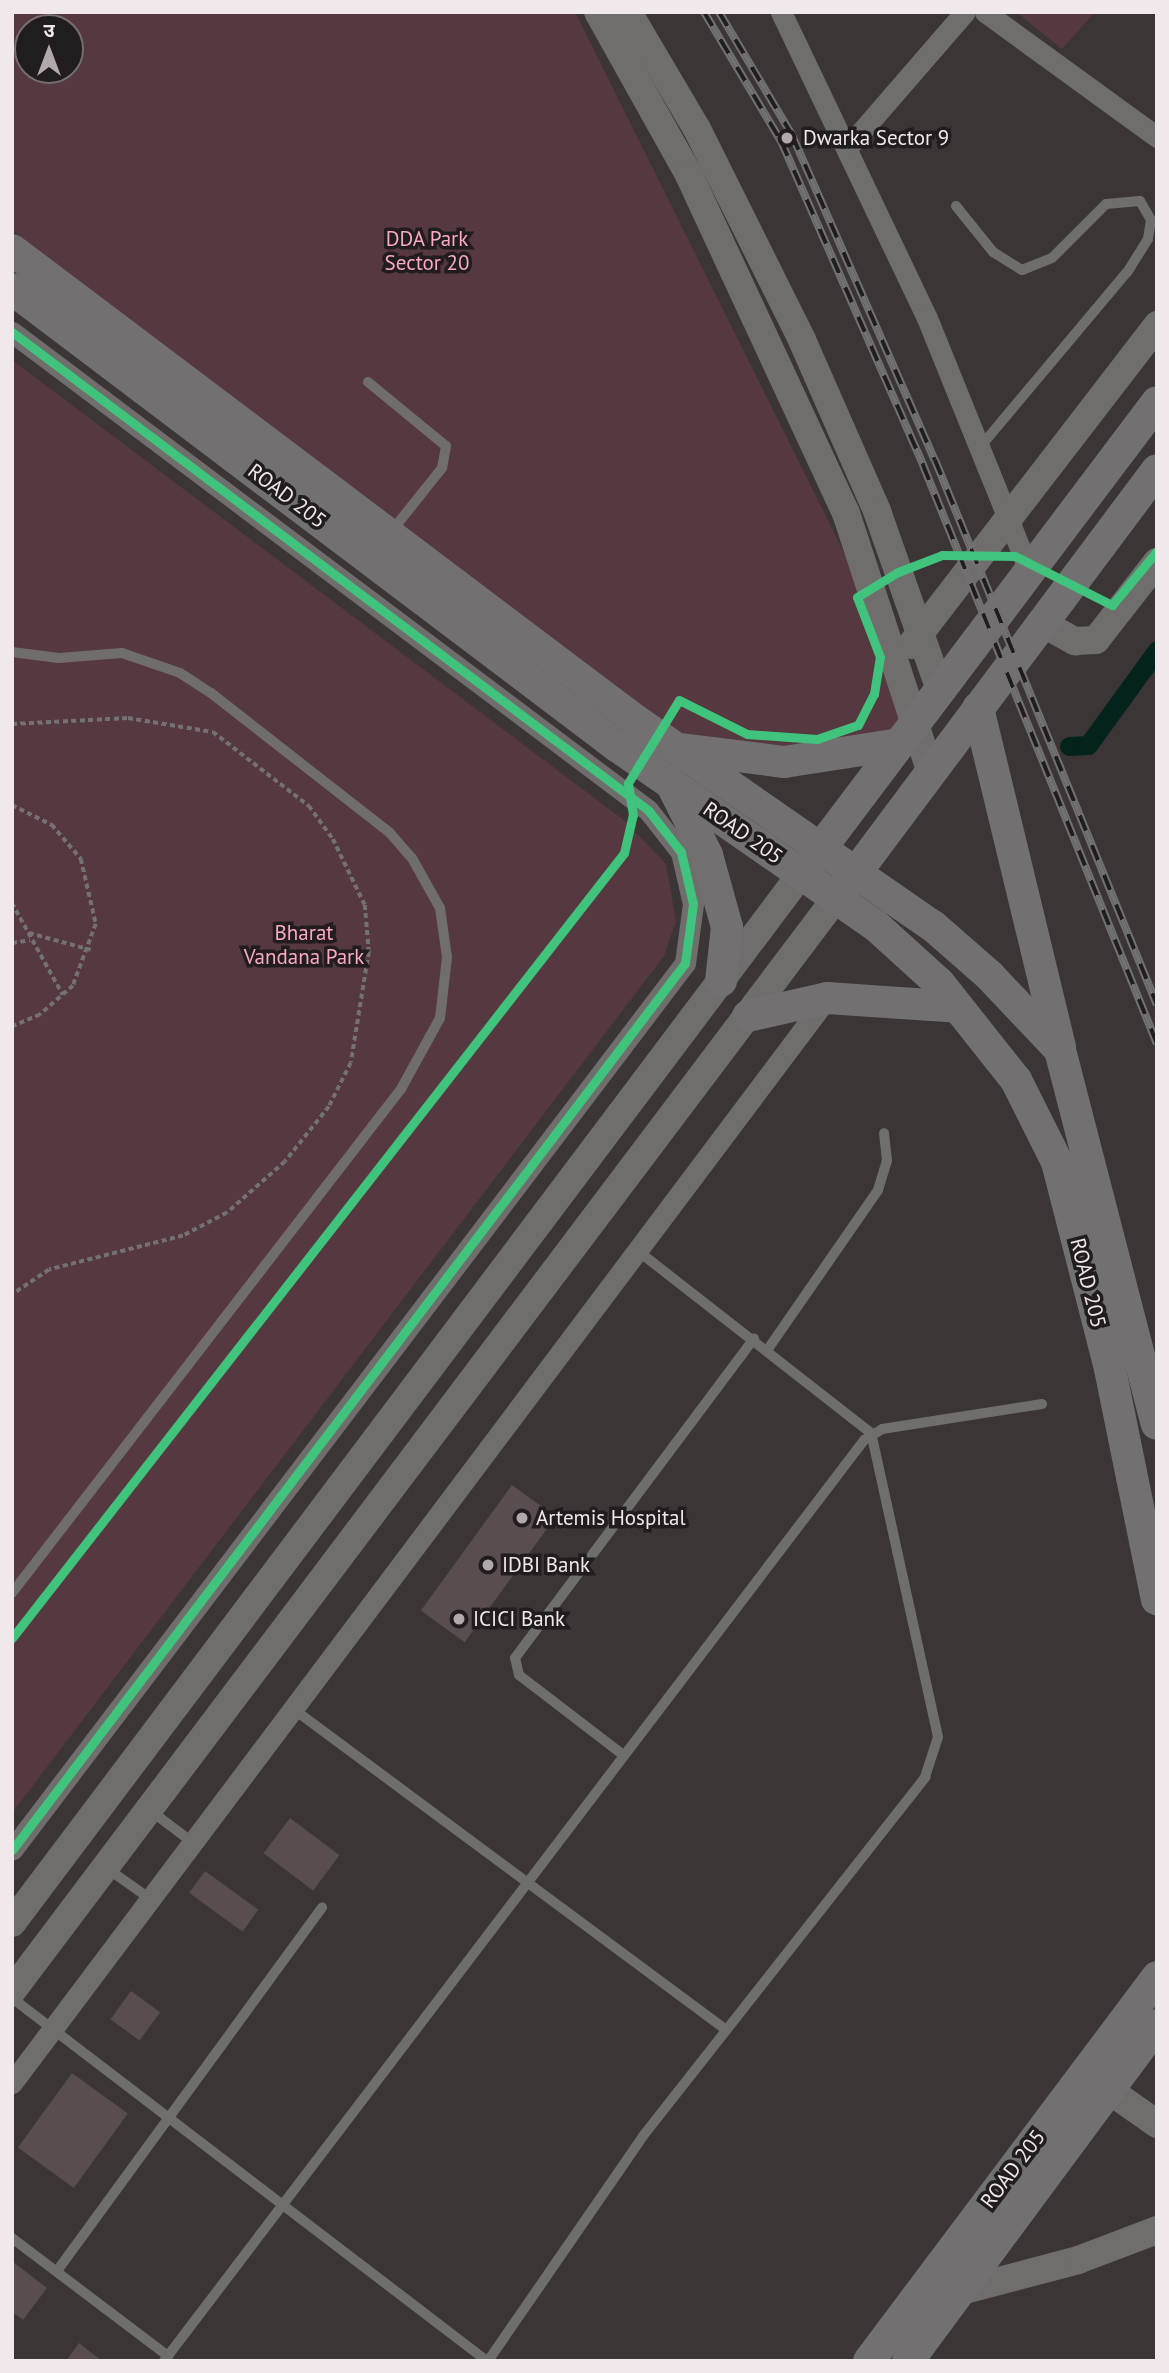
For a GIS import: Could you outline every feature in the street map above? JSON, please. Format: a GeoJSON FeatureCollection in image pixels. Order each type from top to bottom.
{"type":"FeatureCollection","features":[{"type":"Feature","properties":{"kind":"main road","name":"ROAD 205"},"geometry":{"type":"LineString","coordinates":[[12,250],[676,749],[856,873],[961,951],[1060,1050],[1157,1424]]}},
{"type":"Feature","properties":{"kind":"main road","name":"ROAD 205"},"geometry":{"type":"LineString","coordinates":[[12,289],[671,783],[875,925],[958,1007],[1016,1080],[1057,1162],[1110,1369],[1157,1599]]}},
{"type":"Feature","properties":{"kind":"main road"},"geometry":{"type":"LineString","coordinates":[[802,874],[939,687],[1157,402]]}},
{"type":"Feature","properties":{"kind":"main road"},"geometry":{"type":"LineString","coordinates":[[836,898],[1157,470]]}},
{"type":"Feature","properties":{"kind":"main road"},"geometry":{"type":"LineString","coordinates":[[978,708],[1060,1050]]}},
{"type":"Feature","properties":{"kind":"main road"},"geometry":{"type":"LineString","coordinates":[[676,749],[784,762],[907,734]]}},
{"type":"Feature","properties":{"kind":"main road"},"geometry":{"type":"LineString","coordinates":[[671,783],[708,855],[727,926],[720,981]]}},
{"type":"Feature","properties":{"kind":"main road"},"geometry":{"type":"LineString","coordinates":[[748,1016],[827,998],[958,1007]]}},
{"type":"Feature","properties":{"kind":"main road","name":"ROAD 205"},"geometry":{"type":"LineString","coordinates":[[908,2361],[961,2291],[1096,2082],[1157,1977]]}},
{"type":"Feature","properties":{"kind":"main road","name":"ROAD 205"},"geometry":{"type":"LineString","coordinates":[[869,2361],[1096,2082],[1157,2025]]}},
{"type":"Feature","properties":{"kind":"street"},"geometry":{"type":"LineString","coordinates":[[598,12],[689,175],[828,475],[897,659],[907,734],[931,773]]}},
{"type":"Feature","properties":{"kind":"street"},"geometry":{"type":"LineString","coordinates":[[628,12],[761,254],[877,512],[939,687]]}},
{"type":"Feature","properties":{"kind":"street"},"geometry":{"type":"LineString","coordinates":[[781,12],[847,148],[982,445],[1029,570]]}},
{"type":"Feature","properties":{"kind":"street"},"geometry":{"type":"LineString","coordinates":[[847,148],[965,12]]}},
{"type":"Feature","properties":{"kind":"street"},"geometry":{"type":"LineString","coordinates":[[985,12],[1156,134]]}},
{"type":"Feature","properties":{"kind":"street"},"geometry":{"type":"LineString","coordinates":[[897,659],[920,636],[1011,522],[1157,325]]}},
{"type":"Feature","properties":{"kind":"street"},"geometry":{"type":"LineString","coordinates":[[12,332],[648,810],[681,852],[693,904],[685,963],[12,1850]]}},
{"type":"Feature","properties":{"kind":"street"},"geometry":{"type":"LineString","coordinates":[[1042,623],[1075,641],[1096,640],[1157,562]]}},
{"type":"Feature","properties":{"kind":"street"},"geometry":{"type":"LineString","coordinates":[[12,1923],[802,874]]}},
{"type":"Feature","properties":{"kind":"street"},"geometry":{"type":"LineString","coordinates":[[12,1991],[836,898]]}},
{"type":"Feature","properties":{"kind":"street"},"geometry":{"type":"LineString","coordinates":[[12,2083],[827,998]]}},
{"type":"Feature","properties":{"kind":"street"},"geometry":{"type":"LineString","coordinates":[[1096,2082],[1157,2124]]}},
{"type":"Feature","properties":{"kind":"street"},"geometry":{"type":"LineString","coordinates":[[961,2291],[1078,2260],[1157,2230]]}},
{"type":"Feature","properties":{"kind":"lane"},"geometry":{"type":"LineString","coordinates":[[956,206],[993,252],[1022,270],[1052,258],[1106,204],[1140,201],[1151,220],[1148,239],[1127,272],[982,445]]}},
{"type":"Feature","properties":{"kind":"lane"},"geometry":{"type":"LineString","coordinates":[[368,382],[446,446],[443,468],[389,534]]}},
{"type":"Feature","properties":{"kind":"lane"},"geometry":{"type":"LineString","coordinates":[[12,652],[59,658],[122,653],[180,673],[211,693],[405,849],[440,908],[447,957],[440,1018],[401,1089],[12,1593]]}},
{"type":"Feature","properties":{"kind":"lane"},"geometry":{"type":"LineString","coordinates":[[768,1349],[878,1190],[887,1160],[884,1133]]}},
{"type":"Feature","properties":{"kind":"lane"},"geometry":{"type":"LineString","coordinates":[[12,1998],[487,2361],[643,2136],[933,1763],[935,1720],[872,1433],[768,1349],[638,1251]]}},
{"type":"Feature","properties":{"kind":"lane"},"geometry":{"type":"LineString","coordinates":[[622,1754],[519,1675],[514,1658],[754,1339]]}},
{"type":"Feature","properties":{"kind":"lane"},"geometry":{"type":"LineString","coordinates":[[12,2238],[166,2358],[285,2206],[531,1881],[622,1754],[872,1433],[1042,1404]]}},
{"type":"Feature","properties":{"kind":"lane"},"geometry":{"type":"LineString","coordinates":[[292,1708],[531,1881],[725,2029]]}},
{"type":"Feature","properties":{"kind":"lane"},"geometry":{"type":"LineString","coordinates":[[149,1809],[192,1842]]}},
{"type":"Feature","properties":{"kind":"lane"},"geometry":{"type":"LineString","coordinates":[[106,1867],[149,1898]]}},
{"type":"Feature","properties":{"kind":"lane"},"geometry":{"type":"LineString","coordinates":[[57,2271],[322,1907]]}},
{"type":"Feature","properties":{"kind":"path"},"geometry":{"type":"LineString","coordinates":[[12,724],[128,718],[213,732],[309,806],[333,839],[365,905],[369,952],[351,1063],[328,1107],[285,1162],[227,1213],[183,1236],[49,1270],[12,1295]]}},
{"type":"Feature","properties":{"kind":"path"},"geometry":{"type":"LineString","coordinates":[[12,805],[52,825],[81,859],[96,901],[91,950],[64,996],[12,1027]]}},
{"type":"Feature","properties":{"kind":"path"},"geometry":{"type":"LineString","coordinates":[[12,903],[29,933],[30,940],[64,996]]}},
{"type":"Feature","properties":{"kind":"path"},"geometry":{"type":"LineString","coordinates":[[29,933],[91,950]]}},
{"type":"Feature","properties":{"kind":"path"},"geometry":{"type":"LineString","coordinates":[[12,943],[30,940]]}},
{"type":"Feature","properties":{"kind":"green space","name":"DDA Park Sector 20"},"geometry":{"type":"Polygon","coordinates":[[[12,12],[575,12],[897,659],[915,723],[850,754],[676,749],[12,230],[12,12]]]}},
{"type":"Feature","properties":{"kind":"green space"},"geometry":{"type":"Polygon","coordinates":[[[1016,12],[1095,12],[1062,49],[1016,12]]]}},
{"type":"Feature","properties":{"kind":"green space","name":"Bharat Vandana Park"},"geometry":{"type":"Polygon","coordinates":[[[12,360],[625,821],[666,864],[676,921],[664,956],[12,1813],[12,360]]]}},
{"type":"Feature","properties":{"kind":"building"},"geometry":{"type":"Polygon","coordinates":[[[512,1485],[556,1517],[465,1642],[421,1610],[512,1485]]]}},
{"type":"Feature","properties":{"kind":"building"},"geometry":{"type":"Polygon","coordinates":[[[290,1818],[340,1855],[313,1890],[264,1853],[290,1818]]]}},
{"type":"Feature","properties":{"kind":"building"},"geometry":{"type":"Polygon","coordinates":[[[205,1871],[258,1910],[243,1932],[189,1893],[205,1871]]]}},
{"type":"Feature","properties":{"kind":"building"},"geometry":{"type":"Polygon","coordinates":[[[131,1991],[160,2012],[140,2040],[110,2019],[131,1991]]]}},
{"type":"Feature","properties":{"kind":"building"},"geometry":{"type":"Polygon","coordinates":[[[72,2073],[128,2114],[74,2188],[18,2147],[72,2073]]]}},
{"type":"Feature","properties":{"kind":"building"},"geometry":{"type":"Polygon","coordinates":[[[12,2261],[47,2288],[23,2320],[12,2312],[12,2261]]]}},
{"type":"Feature","properties":{"kind":"building"},"geometry":{"type":"Polygon","coordinates":[[[79,2343],[102,2361],[66,2361],[79,2343]]]}},
{"type":"Feature","properties":{"kind":"waterway"},"geometry":{"type":"LineString","coordinates":[[1069,746],[1088,745],[1157,650]]}},
{"type":"Feature","properties":{"kind":"railway"},"geometry":{"type":"LineString","coordinates":[[704,12],[781,141],[923,465],[1157,1044]]}},
{"type":"Feature","properties":{"kind":"railway"},"geometry":{"type":"LineString","coordinates":[[719,12],[792,135],[935,460],[1157,1005]]}},
{"type":"Feature","properties":{"kind":"cycle path"},"geometry":{"type":"LineString","coordinates":[[12,332],[648,810],[681,852],[693,904],[685,963],[12,1850]]}},
{"type":"Feature","properties":{"kind":"cycle path"},"geometry":{"type":"LineString","coordinates":[[12,1638],[624,853],[633,815],[628,783],[679,700],[747,734],[817,739],[858,725],[874,694],[880,657],[857,597],[898,572],[942,555],[1015,556],[1112,605],[1157,551]]}},
{"type":"Feature","properties":{"kind":"place","name":"Dwarka Sector 9"},"geometry":{"type":"Point","coordinates":[787,138]}},
{"type":"Feature","properties":{"kind":"place","name":"Artemis Hospital"},"geometry":{"type":"Point","coordinates":[522,1518]}},
{"type":"Feature","properties":{"kind":"place","name":"IDBI Bank"},"geometry":{"type":"Point","coordinates":[488,1565]}},
{"type":"Feature","properties":{"kind":"place","name":"ICICI Bank"},"geometry":{"type":"Point","coordinates":[459,1619]}}]}
